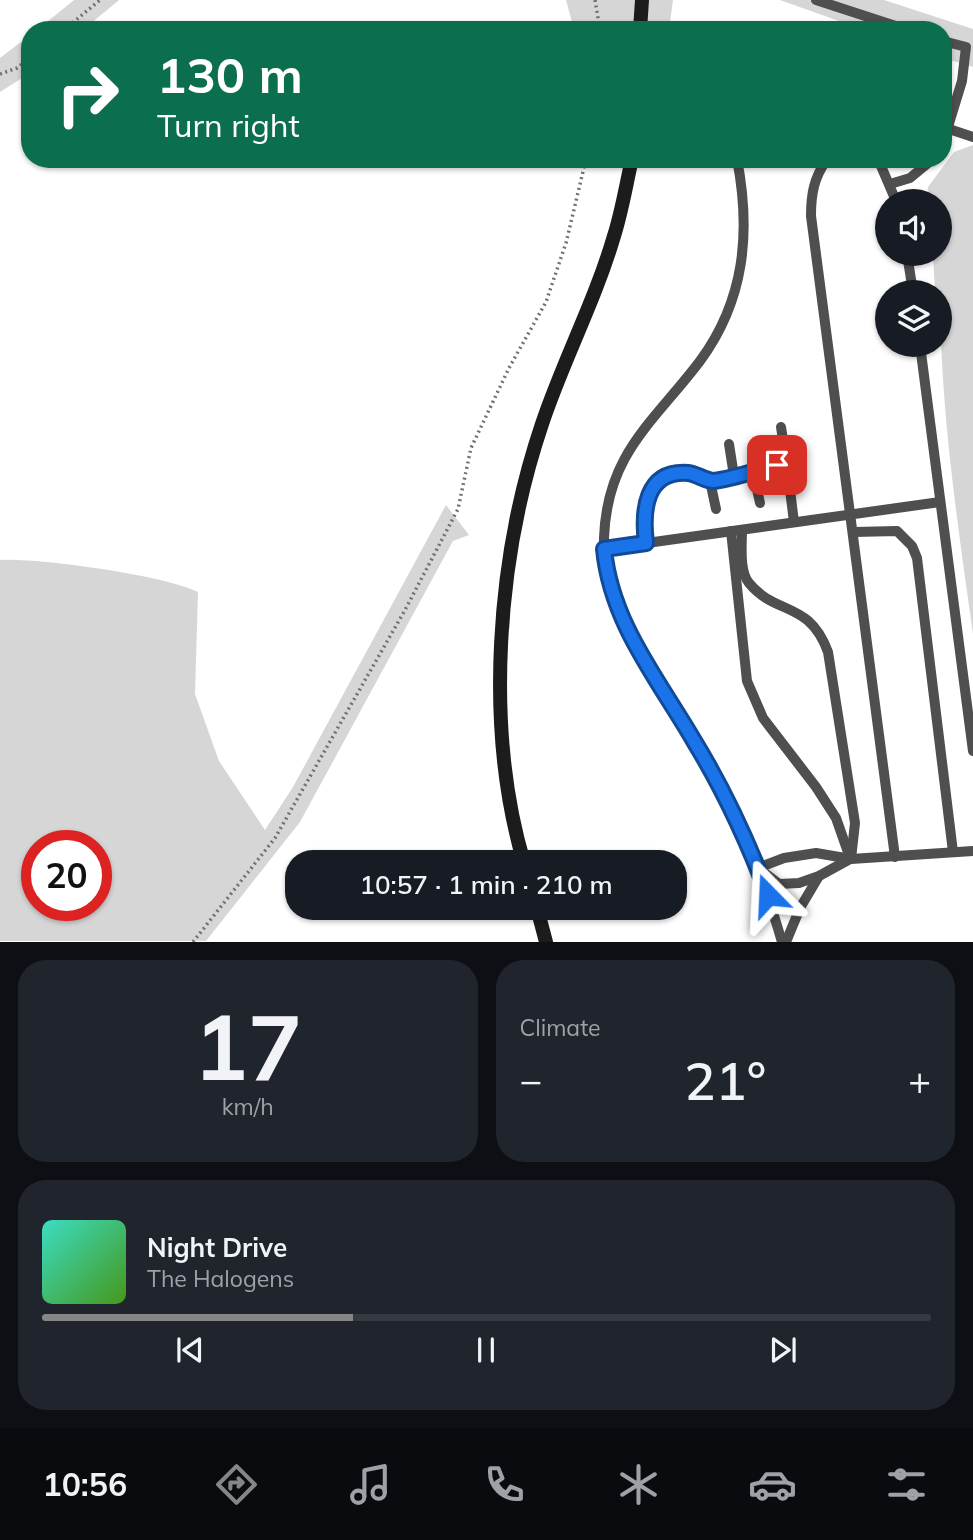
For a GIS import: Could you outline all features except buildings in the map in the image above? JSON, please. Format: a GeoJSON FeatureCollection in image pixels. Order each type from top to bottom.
{"type":"FeatureCollection","features":[{"type":"Feature","properties":{"kind":"street"},"geometry":{"type":"LineString","coordinates":[[641,21],[642,0]]}},
{"type":"Feature","properties":{"kind":"street"},"geometry":{"type":"LineString","coordinates":[[521,850],[503,756],[502,662],[510,550],[524,485],[542,424],[614,237],[630,168]]}},
{"type":"Feature","properties":{"kind":"street"},"geometry":{"type":"LineString","coordinates":[[540,920],[546,942]]}},
{"type":"Feature","properties":{"kind":"lane"},"geometry":{"type":"LineString","coordinates":[[816,0],[880,21]]}},
{"type":"Feature","properties":{"kind":"lane"},"geometry":{"type":"LineString","coordinates":[[952,43],[966,47],[962,81],[952,119]]}},
{"type":"Feature","properties":{"kind":"lane"},"geometry":{"type":"LineString","coordinates":[[952,131],[973,137]]}},
{"type":"Feature","properties":{"kind":"lane"},"geometry":{"type":"LineString","coordinates":[[739,168],[744,194],[745,228],[744,257],[739,283],[711,343],[634,439],[619,468],[608,500],[604,549],[607,577],[618,612],[726,797],[758,868],[784,942]]}},
{"type":"Feature","properties":{"kind":"lane"},"geometry":{"type":"LineString","coordinates":[[823,168],[811,192],[810,216],[852,514],[895,857]]}},
{"type":"Feature","properties":{"kind":"lane"},"geometry":{"type":"LineString","coordinates":[[882,168],[892,189]]}},
{"type":"Feature","properties":{"kind":"lane"},"geometry":{"type":"LineString","coordinates":[[890,184],[910,178],[922,168]]}},
{"type":"Feature","properties":{"kind":"lane"},"geometry":{"type":"LineString","coordinates":[[922,357],[973,751]]}},
{"type":"Feature","properties":{"kind":"lane"},"geometry":{"type":"LineString","coordinates":[[781,427],[794,522]]}},
{"type":"Feature","properties":{"kind":"lane"},"geometry":{"type":"LineString","coordinates":[[729,443],[734,476]]}},
{"type":"Feature","properties":{"kind":"lane"},"geometry":{"type":"LineString","coordinates":[[646,543],[645,503],[649,491],[664,477],[676,473],[700,475],[710,481],[777,465],[787,466]]}},
{"type":"Feature","properties":{"kind":"lane"},"geometry":{"type":"LineString","coordinates":[[753,471],[760,503]]}},
{"type":"Feature","properties":{"kind":"lane"},"geometry":{"type":"LineString","coordinates":[[710,481],[716,509]]}},
{"type":"Feature","properties":{"kind":"lane"},"geometry":{"type":"LineString","coordinates":[[604,549],[940,502]]}},
{"type":"Feature","properties":{"kind":"lane"},"geometry":{"type":"LineString","coordinates":[[736,530],[749,583],[810,620],[821,634],[828,652],[855,823],[851,859]]}},
{"type":"Feature","properties":{"kind":"lane"},"geometry":{"type":"LineString","coordinates":[[736,530],[747,681],[763,718],[816,787],[836,818],[851,859]]}},
{"type":"Feature","properties":{"kind":"lane"},"geometry":{"type":"LineString","coordinates":[[854,533],[897,531],[912,546],[917,558],[953,852]]}},
{"type":"Feature","properties":{"kind":"lane"},"geometry":{"type":"LineString","coordinates":[[758,868],[784,858],[816,853],[851,859],[973,851]]}},
{"type":"Feature","properties":{"kind":"lane"},"geometry":{"type":"LineString","coordinates":[[758,868],[779,884],[799,883],[820,876],[851,859]]}},
{"type":"Feature","properties":{"kind":"lane"},"geometry":{"type":"LineString","coordinates":[[784,942],[800,908],[820,876]]}},
{"type":"Feature","properties":{"kind":"path"},"geometry":{"type":"LineString","coordinates":[[75,21],[100,0]]}},
{"type":"Feature","properties":{"kind":"path"},"geometry":{"type":"LineString","coordinates":[[595,0],[598,21]]}},
{"type":"Feature","properties":{"kind":"path"},"geometry":{"type":"LineString","coordinates":[[0,74],[21,65]]}},
{"type":"Feature","properties":{"kind":"path"},"geometry":{"type":"LineString","coordinates":[[193,942],[275,838],[405,610],[458,509],[471,448],[509,368],[546,302],[566,243],[584,168]]}},
{"type":"Feature","properties":{"kind":"shaded area"},"geometry":{"type":"Polygon","coordinates":[[[74,0],[119,0],[94,21],[48,21],[74,0]]]}},
{"type":"Feature","properties":{"kind":"shaded area"},"geometry":{"type":"Polygon","coordinates":[[[566,0],[673,0],[670,21],[572,21],[566,0]]]}},
{"type":"Feature","properties":{"kind":"shaded area"},"geometry":{"type":"Polygon","coordinates":[[[780,0],[884,0],[948,21],[839,21],[780,0]]]}},
{"type":"Feature","properties":{"kind":"shaded area"},"geometry":{"type":"Polygon","coordinates":[[[952,22],[973,29],[973,67],[952,61],[952,22]]]}},
{"type":"Feature","properties":{"kind":"shaded area"},"geometry":{"type":"Polygon","coordinates":[[[21,42],[21,79],[0,92],[0,58],[21,42]]]}},
{"type":"Feature","properties":{"kind":"shaded area"},"geometry":{"type":"Polygon","coordinates":[[[973,145],[973,634],[943,378],[942,357],[952,357],[952,280],[934,280],[934,266],[952,266],[952,189],[928,187],[942,168],[952,168],[952,155],[973,145]]]}},
{"type":"Feature","properties":{"kind":"shaded area"},"geometry":{"type":"Polygon","coordinates":[[[446,505],[469,535],[453,541],[300,822],[206,941],[0,941],[0,560],[101,569],[158,580],[198,592],[195,694],[219,761],[265,830],[293,787],[446,505]]]}},
{"type":"Feature","properties":{"kind":"route"},"geometry":{"type":"LineString","coordinates":[[768,895],[726,797],[694,740],[634,645],[618,612],[607,577],[604,549],[646,543],[645,503],[649,491],[664,477],[676,473],[690,473],[710,481],[777,465]]}}]}
